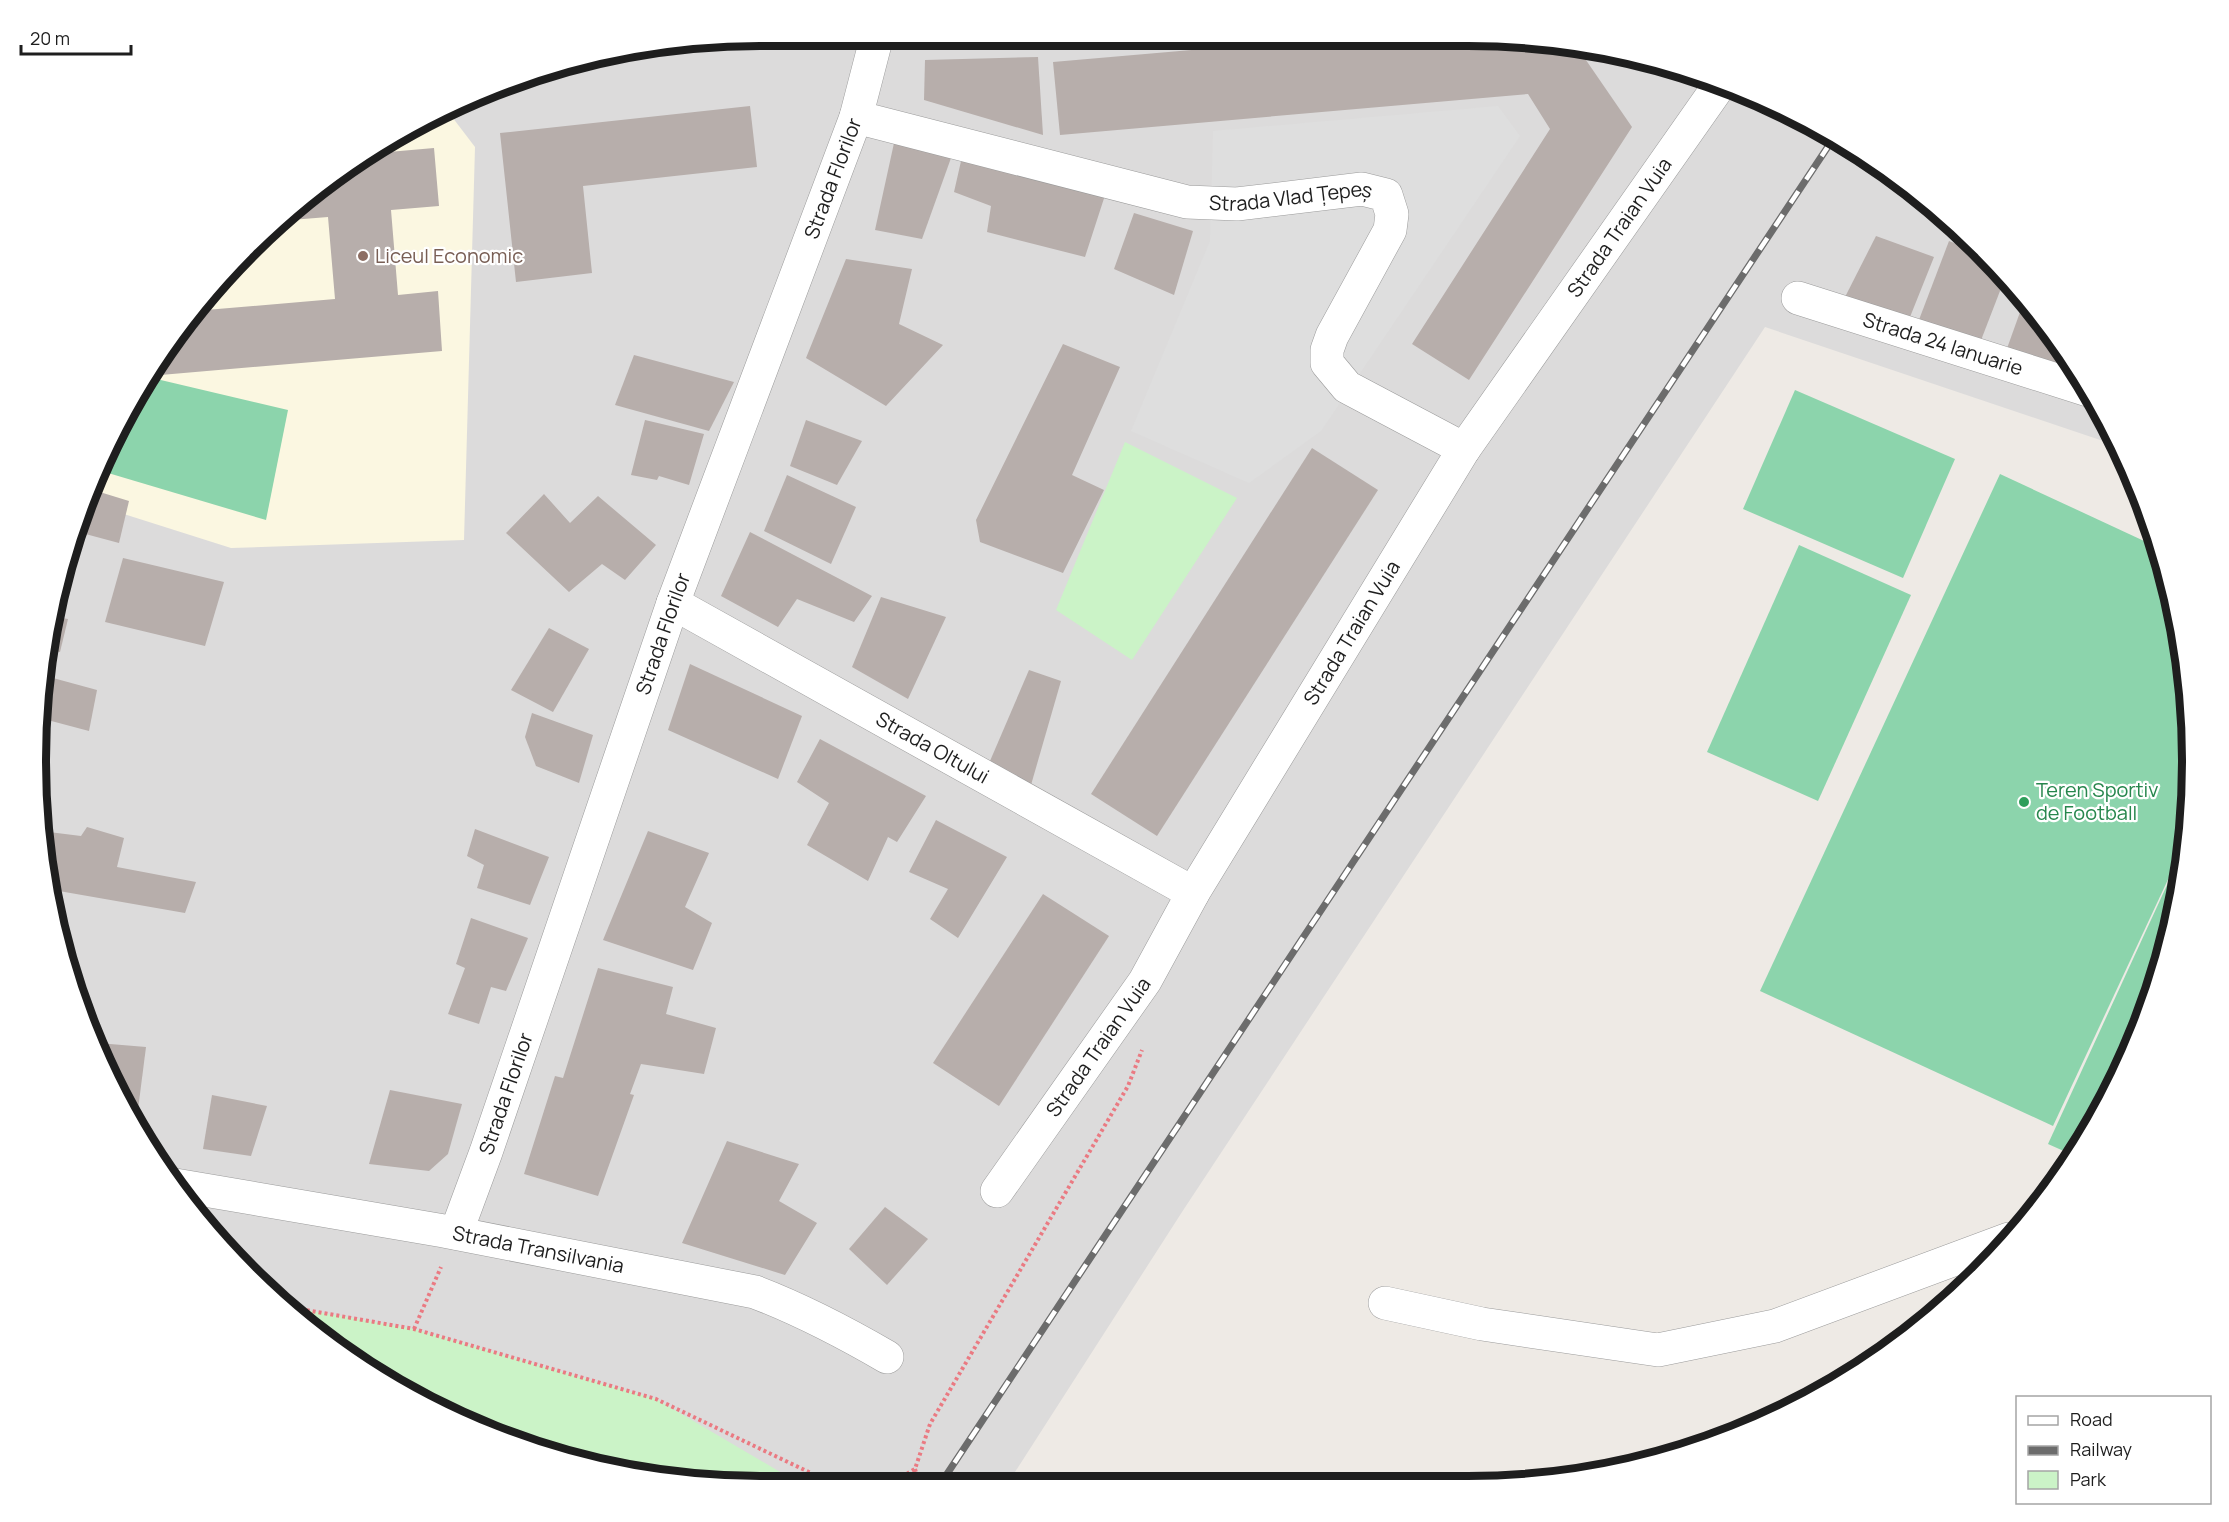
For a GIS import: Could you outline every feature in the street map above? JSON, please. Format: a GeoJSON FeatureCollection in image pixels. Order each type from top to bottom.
{"type":"FeatureCollection","features":[{"type":"Feature","properties":{"kind":"street","name":"Strada Florilor"},"geometry":{"type":"LineString","coordinates":[[456,1233],[486,1152],[673,603],[856,117],[874,46]]}},
{"type":"Feature","properties":{"kind":"street","name":"Strada Traian Vuia"},"geometry":{"type":"LineString","coordinates":[[997,1191],[1145,981],[1193,892],[1464,449],[1715,91]]}},
{"type":"Feature","properties":{"kind":"street","name":"Strada Vlad Țepeș"},"geometry":{"type":"LineString","coordinates":[[856,117],[1187,202],[1237,204],[1362,189],[1386,195],[1392,214],[1390,230],[1332,336],[1327,351],[1327,363],[1347,387],[1464,449]]}},
{"type":"Feature","properties":{"kind":"street","name":"Strada 24 Ianuarie"},"geometry":{"type":"LineString","coordinates":[[1798,298],[2076,386]]}},
{"type":"Feature","properties":{"kind":"street","name":"Strada Oltului"},"geometry":{"type":"LineString","coordinates":[[673,603],[1193,892]]}},
{"type":"Feature","properties":{"kind":"street","name":"Strada Transilvania"},"geometry":{"type":"LineString","coordinates":[[188,1187],[456,1233],[755,1292],[798,1308],[887,1357]]}},
{"type":"Feature","properties":{"kind":"street"},"geometry":{"type":"LineString","coordinates":[[1385,1304],[1482,1324],[1658,1350],[1775,1326],[1993,1245]]}},
{"type":"Feature","properties":{"kind":"path"},"geometry":{"type":"LineString","coordinates":[[917,1476],[915,1469],[930,1424],[1128,1086],[1145,1042]]}},
{"type":"Feature","properties":{"kind":"path"},"geometry":{"type":"LineString","coordinates":[[414,1329],[456,1233]]}},
{"type":"Feature","properties":{"kind":"path"},"geometry":{"type":"LineString","coordinates":[[304,1310],[414,1329],[656,1399],[817,1476]]}},
{"type":"Feature","properties":{"kind":"path"},"geometry":{"type":"LineString","coordinates":[[903,1476],[915,1469]]}},
{"type":"Feature","properties":{"kind":"shaded area"},"geometry":{"type":"Polygon","coordinates":[[[761,46],[1468,46],[1515,48],[1607,60],[1698,84],[1741,101],[1784,120],[1865,167],[1903,194],[1973,256],[2035,326],[2087,404],[2108,443],[1765,327],[1182,1212],[1012,1476],[775,1476],[314,1318],[256,1266],[194,1196],[142,1118],[101,1034],[84,991],[60,900],[48,808],[46,761],[48,714],[60,622],[84,531],[120,445],[142,404],[194,326],[256,256],[326,194],[404,142],[445,120],[531,84],[622,60],[714,48],[761,46]]]}},
{"type":"Feature","properties":{"kind":"shaded area"},"geometry":{"type":"Polygon","coordinates":[[[1498,106],[1520,136],[1321,431],[1249,483],[1131,431],[1210,241],[1213,131],[1498,106]]]}},
{"type":"Feature","properties":{"kind":"shaded area"},"geometry":{"type":"Polygon","coordinates":[[[452,117],[475,147],[464,540],[231,548],[94,505],[120,445],[142,404],[194,326],[256,256],[326,194],[364,167],[404,142],[452,117]]]}},
{"type":"Feature","properties":{"kind":"green space"},"geometry":{"type":"Polygon","coordinates":[[[157,379],[288,410],[266,520],[108,473],[120,445],[157,379]]]}},
{"type":"Feature","properties":{"kind":"green space"},"geometry":{"type":"Polygon","coordinates":[[[1795,390],[1955,459],[1903,578],[1743,509],[1795,390]]]}},
{"type":"Feature","properties":{"kind":"green space"},"geometry":{"type":"Polygon","coordinates":[[[1125,442],[1237,498],[1132,660],[1056,610],[1125,442]]]}},
{"type":"Feature","properties":{"kind":"green space"},"geometry":{"type":"Polygon","coordinates":[[[2000,474],[2148,543],[2169,622],[2181,714],[2181,808],[2174,866],[2053,1126],[1760,991],[2000,474]]]}},
{"type":"Feature","properties":{"kind":"green space"},"geometry":{"type":"Polygon","coordinates":[[[1799,545],[1911,595],[1818,801],[1707,752],[1799,545]]]}},
{"type":"Feature","properties":{"kind":"green space"},"geometry":{"type":"Polygon","coordinates":[[[2173,871],[2169,900],[2145,991],[2109,1077],[2066,1152],[2048,1144],[2173,871]]]}},
{"type":"Feature","properties":{"kind":"green space"},"geometry":{"type":"Polygon","coordinates":[[[304,1310],[414,1329],[656,1399],[787,1476],[714,1474],[668,1469],[622,1462],[531,1438],[445,1402],[404,1380],[364,1355],[304,1310]]]}},
{"type":"Feature","properties":{"kind":"building"},"geometry":{"type":"Polygon","coordinates":[[[1236,46],[1468,46],[1561,53],[1583,56],[1632,127],[1469,380],[1412,344],[1550,129],[1528,94],[1060,135],[1053,62],[1236,46]]]}},
{"type":"Feature","properties":{"kind":"building"},"geometry":{"type":"Polygon","coordinates":[[[1038,57],[1043,135],[924,100],[925,60],[1038,57]]]}},
{"type":"Feature","properties":{"kind":"building"},"geometry":{"type":"Polygon","coordinates":[[[750,106],[757,167],[583,186],[592,273],[516,282],[500,133],[750,106]]]}},
{"type":"Feature","properties":{"kind":"building"},"geometry":{"type":"Polygon","coordinates":[[[894,143],[951,158],[922,239],[875,230],[894,143]]]}},
{"type":"Feature","properties":{"kind":"building","name":"Liceul Economic"},"geometry":{"type":"Polygon","coordinates":[[[434,148],[439,206],[391,210],[398,295],[438,291],[442,351],[160,375],[207,310],[335,299],[328,217],[295,220],[326,194],[388,152],[434,148]]]}},
{"type":"Feature","properties":{"kind":"building"},"geometry":{"type":"Polygon","coordinates":[[[964,148],[1108,186],[1085,257],[987,232],[991,206],[954,192],[964,148]]]}},
{"type":"Feature","properties":{"kind":"building"},"geometry":{"type":"Polygon","coordinates":[[[1134,213],[1193,231],[1174,295],[1114,269],[1134,213]]]}},
{"type":"Feature","properties":{"kind":"building"},"geometry":{"type":"Polygon","coordinates":[[[1876,236],[1934,257],[1906,327],[1842,303],[1876,236]]]}},
{"type":"Feature","properties":{"kind":"building"},"geometry":{"type":"Polygon","coordinates":[[[1949,241],[1963,246],[2002,287],[1978,348],[1917,325],[1949,241]]]}},
{"type":"Feature","properties":{"kind":"building"},"geometry":{"type":"Polygon","coordinates":[[[846,259],[912,269],[899,324],[943,345],[886,406],[806,358],[846,259]]]}},
{"type":"Feature","properties":{"kind":"building"},"geometry":{"type":"Polygon","coordinates":[[[2021,309],[2061,362],[2057,373],[2005,354],[2021,309]]]}},
{"type":"Feature","properties":{"kind":"building"},"geometry":{"type":"Polygon","coordinates":[[[1063,344],[1120,367],[1072,475],[1104,490],[1063,573],[980,542],[976,520],[1063,344]]]}},
{"type":"Feature","properties":{"kind":"building"},"geometry":{"type":"Polygon","coordinates":[[[634,355],[734,382],[709,431],[615,405],[634,355]]]}},
{"type":"Feature","properties":{"kind":"building"},"geometry":{"type":"Polygon","coordinates":[[[645,420],[704,434],[689,485],[659,476],[657,480],[631,475],[645,420]]]}},
{"type":"Feature","properties":{"kind":"building"},"geometry":{"type":"Polygon","coordinates":[[[806,420],[862,441],[837,485],[790,466],[806,420]]]}},
{"type":"Feature","properties":{"kind":"building"},"geometry":{"type":"Polygon","coordinates":[[[1312,448],[1378,490],[1157,836],[1091,794],[1312,448]]]}},
{"type":"Feature","properties":{"kind":"building"},"geometry":{"type":"Polygon","coordinates":[[[787,475],[856,507],[831,564],[764,531],[787,475]]]}},
{"type":"Feature","properties":{"kind":"building"},"geometry":{"type":"Polygon","coordinates":[[[99,492],[129,501],[119,543],[83,533],[99,492]]]}},
{"type":"Feature","properties":{"kind":"building"},"geometry":{"type":"Polygon","coordinates":[[[544,494],[570,523],[598,496],[656,545],[625,580],[602,564],[569,592],[506,533],[544,494]]]}},
{"type":"Feature","properties":{"kind":"building"},"geometry":{"type":"Polygon","coordinates":[[[750,532],[872,596],[854,622],[797,599],[778,627],[721,596],[750,532]]]}},
{"type":"Feature","properties":{"kind":"building"},"geometry":{"type":"Polygon","coordinates":[[[123,558],[224,582],[205,646],[105,622],[123,558]]]}},
{"type":"Feature","properties":{"kind":"building"},"geometry":{"type":"Polygon","coordinates":[[[881,597],[946,617],[908,699],[852,667],[881,597]]]}},
{"type":"Feature","properties":{"kind":"building"},"geometry":{"type":"Polygon","coordinates":[[[61,618],[68,619],[60,652],[56,651],[61,618]]]}},
{"type":"Feature","properties":{"kind":"building"},"geometry":{"type":"Polygon","coordinates":[[[549,628],[589,649],[553,712],[511,690],[549,628]]]}},
{"type":"Feature","properties":{"kind":"building"},"geometry":{"type":"Polygon","coordinates":[[[690,664],[802,716],[778,779],[668,730],[690,664]]]}},
{"type":"Feature","properties":{"kind":"building"},"geometry":{"type":"Polygon","coordinates":[[[1029,670],[1061,681],[1031,785],[990,761],[1029,670]]]}},
{"type":"Feature","properties":{"kind":"building"},"geometry":{"type":"Polygon","coordinates":[[[52,678],[97,690],[89,731],[48,720],[52,678]]]}},
{"type":"Feature","properties":{"kind":"building"},"geometry":{"type":"Polygon","coordinates":[[[532,713],[593,735],[579,783],[536,766],[525,737],[532,713]]]}},
{"type":"Feature","properties":{"kind":"building"},"geometry":{"type":"Polygon","coordinates":[[[820,739],[926,796],[897,842],[888,837],[868,881],[807,845],[829,803],[797,782],[820,739]]]}},
{"type":"Feature","properties":{"kind":"building"},"geometry":{"type":"Polygon","coordinates":[[[936,820],[1007,857],[958,938],[930,919],[948,889],[909,872],[936,820]]]}},
{"type":"Feature","properties":{"kind":"building"},"geometry":{"type":"Polygon","coordinates":[[[87,827],[124,838],[117,867],[196,882],[185,913],[59,891],[60,879],[57,878],[51,832],[81,836],[87,827]]]}},
{"type":"Feature","properties":{"kind":"building"},"geometry":{"type":"Polygon","coordinates":[[[475,829],[549,857],[530,905],[477,888],[484,865],[467,856],[475,829]]]}},
{"type":"Feature","properties":{"kind":"building"},"geometry":{"type":"Polygon","coordinates":[[[648,831],[709,853],[685,907],[712,923],[693,970],[603,940],[648,831]]]}},
{"type":"Feature","properties":{"kind":"building"},"geometry":{"type":"Polygon","coordinates":[[[1043,894],[1109,936],[999,1106],[933,1063],[1043,894]]]}},
{"type":"Feature","properties":{"kind":"building"},"geometry":{"type":"Polygon","coordinates":[[[471,918],[528,938],[506,991],[491,987],[479,1024],[448,1014],[465,968],[456,964],[471,918]]]}},
{"type":"Feature","properties":{"kind":"building"},"geometry":{"type":"Polygon","coordinates":[[[598,968],[673,987],[666,1014],[716,1028],[704,1074],[641,1064],[630,1094],[634,1095],[598,1196],[524,1174],[555,1076],[563,1078],[598,968]]]}},
{"type":"Feature","properties":{"kind":"building"},"geometry":{"type":"Polygon","coordinates":[[[105,1044],[146,1047],[138,1110],[105,1044]]]}},
{"type":"Feature","properties":{"kind":"building"},"geometry":{"type":"Polygon","coordinates":[[[390,1090],[462,1104],[448,1154],[429,1171],[369,1164],[390,1090]]]}},
{"type":"Feature","properties":{"kind":"building"},"geometry":{"type":"Polygon","coordinates":[[[212,1095],[267,1106],[251,1156],[203,1149],[212,1095]]]}},
{"type":"Feature","properties":{"kind":"building"},"geometry":{"type":"Polygon","coordinates":[[[727,1141],[799,1164],[779,1201],[817,1223],[785,1275],[682,1243],[727,1141]]]}},
{"type":"Feature","properties":{"kind":"building"},"geometry":{"type":"Polygon","coordinates":[[[885,1207],[928,1239],[887,1285],[849,1249],[885,1207]]]}},
{"type":"Feature","properties":{"kind":"railway"},"geometry":{"type":"LineString","coordinates":[[946,1476],[1829,145]]}},
{"type":"Feature","properties":{"kind":"place","name":"Liceul Economic"},"geometry":{"type":"Point","coordinates":[363,256]}},
{"type":"Feature","properties":{"kind":"place","name":"Teren Sportiv de Football"},"geometry":{"type":"Point","coordinates":[2024,802]}}]}
